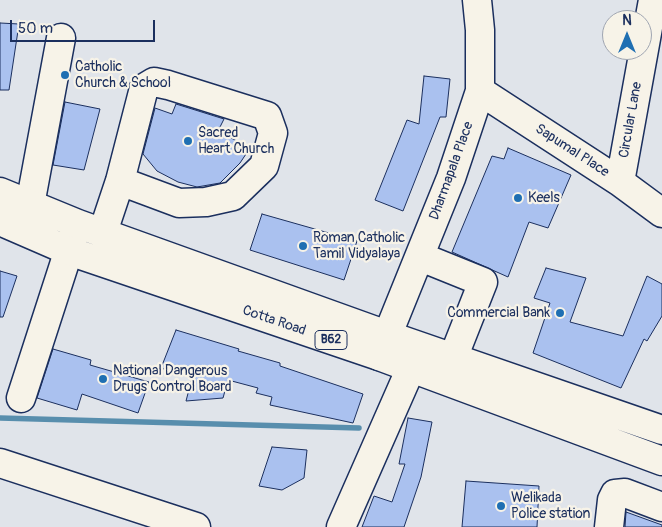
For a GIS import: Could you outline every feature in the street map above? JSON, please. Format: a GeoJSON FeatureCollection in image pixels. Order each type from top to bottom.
{"type":"FeatureCollection","features":[{"type":"Feature","properties":{"kind":"main road","name":"Dharmapala Place"},"geometry":{"type":"LineString","coordinates":[[383,346],[421,257],[451,178],[480,92],[480,30],[477,0]]}},
{"type":"Feature","properties":{"kind":"main road","name":"Circular Lane"},"geometry":{"type":"LineString","coordinates":[[620,182],[654,0]]}},
{"type":"Feature","properties":{"kind":"main road"},"geometry":{"type":"LineString","coordinates":[[30,205],[61,38]]}},
{"type":"Feature","properties":{"kind":"main road"},"geometry":{"type":"LineString","coordinates":[[21,398],[69,251],[90,228],[120,181],[144,88],[154,82],[168,85],[266,116],[273,133],[264,166],[233,196],[206,202],[179,203],[120,181]]}},
{"type":"Feature","properties":{"kind":"main road","name":"Sapumal Place"},"geometry":{"type":"LineString","coordinates":[[480,92],[620,182],[662,213]]}},
{"type":"Feature","properties":{"kind":"main road","name":"Cotta Road"},"geometry":{"type":"LineString","coordinates":[[0,192],[383,346],[411,368],[662,461]]}},
{"type":"Feature","properties":{"kind":"main road","name":"Cotta Road"},"geometry":{"type":"LineString","coordinates":[[0,221],[69,251],[383,346],[453,358],[662,430]]}},
{"type":"Feature","properties":{"kind":"main road"},"geometry":{"type":"LineString","coordinates":[[421,257],[483,282],[453,358]]}},
{"type":"Feature","properties":{"kind":"main road"},"geometry":{"type":"LineString","coordinates":[[340,527],[411,368]]}},
{"type":"Feature","properties":{"kind":"main road"},"geometry":{"type":"LineString","coordinates":[[0,463],[196,527]]}},
{"type":"Feature","properties":{"kind":"main road"},"geometry":{"type":"LineString","coordinates":[[609,527],[612,500],[615,494],[625,493],[662,507]]}},
{"type":"Feature","properties":{"kind":"building"},"geometry":{"type":"Polygon","coordinates":[[[0,23],[19,24],[9,90],[0,90],[0,23]]]}},
{"type":"Feature","properties":{"kind":"building"},"geometry":{"type":"Polygon","coordinates":[[[424,76],[450,79],[446,117],[440,117],[403,211],[375,200],[407,120],[419,124],[424,76]]]}},
{"type":"Feature","properties":{"kind":"building"},"geometry":{"type":"Polygon","coordinates":[[[65,102],[100,109],[84,170],[53,165],[65,102]]]}},
{"type":"Feature","properties":{"kind":"building","name":"Sacred Heart Church"},"geometry":{"type":"Polygon","coordinates":[[[176,104],[224,119],[218,131],[250,148],[240,163],[220,183],[197,187],[178,182],[157,171],[143,154],[155,108],[172,114],[176,104]]]}},
{"type":"Feature","properties":{"kind":"building","name":"Keels"},"geometry":{"type":"Polygon","coordinates":[[[508,148],[571,175],[548,228],[529,222],[508,277],[452,252],[492,156],[504,159],[508,148]]]}},
{"type":"Feature","properties":{"kind":"building","name":"Roman Catholic Tamil Vidyalaya"},"geometry":{"type":"Polygon","coordinates":[[[262,214],[357,241],[344,280],[250,250],[262,214]]]}},
{"type":"Feature","properties":{"kind":"building"},"geometry":{"type":"Polygon","coordinates":[[[546,268],[586,278],[570,322],[623,336],[647,276],[662,284],[662,316],[647,341],[644,339],[621,388],[533,353],[550,303],[534,298],[546,268]]]}},
{"type":"Feature","properties":{"kind":"building"},"geometry":{"type":"Polygon","coordinates":[[[0,271],[17,276],[3,317],[0,317],[0,271]]]}},
{"type":"Feature","properties":{"kind":"building"},"geometry":{"type":"Polygon","coordinates":[[[176,330],[280,363],[280,366],[363,394],[353,423],[270,405],[272,397],[256,393],[258,388],[228,380],[223,398],[186,401],[192,378],[161,368],[176,330]]]}},
{"type":"Feature","properties":{"kind":"building"},"geometry":{"type":"Polygon","coordinates":[[[53,349],[91,360],[90,365],[149,382],[138,413],[82,394],[77,410],[37,398],[53,349]]]}},
{"type":"Feature","properties":{"kind":"building"},"geometry":{"type":"Polygon","coordinates":[[[408,418],[432,422],[421,477],[404,527],[362,527],[374,496],[392,502],[405,464],[399,464],[408,418]]]}},
{"type":"Feature","properties":{"kind":"building"},"geometry":{"type":"Polygon","coordinates":[[[272,447],[307,450],[304,478],[282,490],[259,486],[272,447]]]}},
{"type":"Feature","properties":{"kind":"building","name":"Welikada Police station"},"geometry":{"type":"Polygon","coordinates":[[[466,481],[539,486],[537,527],[462,527],[466,481]]]}},
{"type":"Feature","properties":{"kind":"building"},"geometry":{"type":"Polygon","coordinates":[[[626,512],[662,525],[662,527],[625,527],[626,512]]]}},
{"type":"Feature","properties":{"kind":"waterway"},"geometry":{"type":"LineString","coordinates":[[0,418],[359,428]]}},
{"type":"Feature","properties":{"kind":"place","name":"Catholic Church & School"},"geometry":{"type":"Point","coordinates":[65,75]}},
{"type":"Feature","properties":{"kind":"place","name":"Sacred Heart Church"},"geometry":{"type":"Point","coordinates":[188,141]}},
{"type":"Feature","properties":{"kind":"place","name":"Keels"},"geometry":{"type":"Point","coordinates":[518,198]}},
{"type":"Feature","properties":{"kind":"place","name":"Roman Catholic Tamil Vidyalaya"},"geometry":{"type":"Point","coordinates":[303,246]}},
{"type":"Feature","properties":{"kind":"place","name":"Commercial Bank"},"geometry":{"type":"Point","coordinates":[560,313]}},
{"type":"Feature","properties":{"kind":"place","name":"National Dangerous Drugs Control Board"},"geometry":{"type":"Point","coordinates":[103,379]}},
{"type":"Feature","properties":{"kind":"place","name":"Welikada Police station"},"geometry":{"type":"Point","coordinates":[501,506]}}]}
